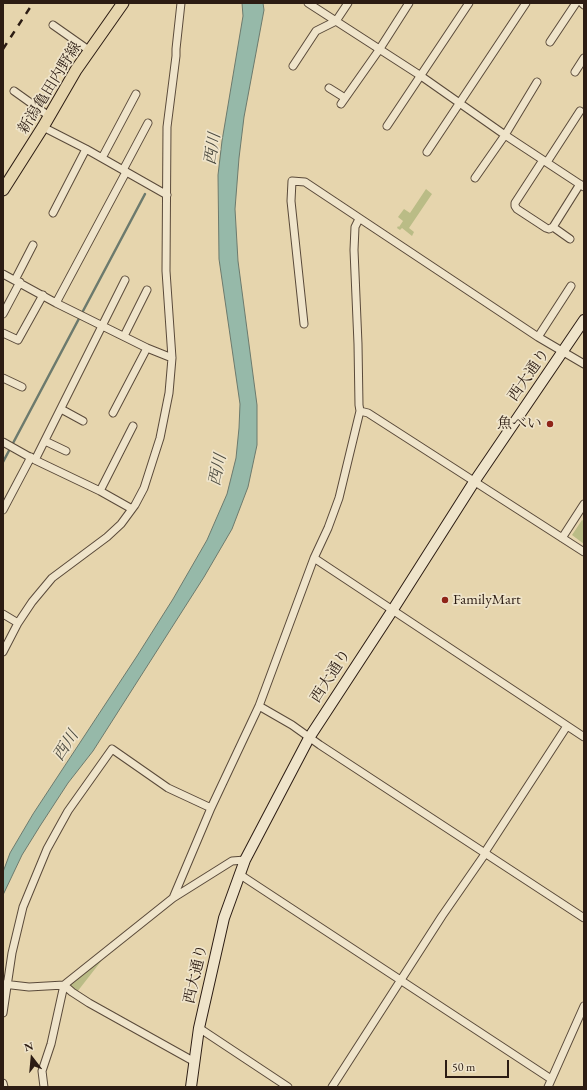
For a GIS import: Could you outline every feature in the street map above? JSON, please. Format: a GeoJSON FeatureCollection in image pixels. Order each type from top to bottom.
{"type":"FeatureCollection","features":[{"type":"Feature","properties":{"kind":"main road","name":"新潟亀田内野線"},"geometry":{"type":"LineString","coordinates":[[3,190],[43,127],[76,70],[123,3]]}},
{"type":"Feature","properties":{"kind":"street"},"geometry":{"type":"LineString","coordinates":[[3,652],[18,623],[32,602],[52,578],[121,524],[144,488],[160,438],[169,393],[172,358],[166,271],[168,128],[181,3]]}},
{"type":"Feature","properties":{"kind":"street"},"geometry":{"type":"LineString","coordinates":[[308,3],[421,76],[459,104],[582,185],[553,227]]}},
{"type":"Feature","properties":{"kind":"street"},"geometry":{"type":"LineString","coordinates":[[293,66],[316,31],[336,21],[348,3]]}},
{"type":"Feature","properties":{"kind":"street"},"geometry":{"type":"LineString","coordinates":[[329,88],[343,101],[379,50],[409,3]]}},
{"type":"Feature","properties":{"kind":"street"},"geometry":{"type":"LineString","coordinates":[[387,126],[469,3]]}},
{"type":"Feature","properties":{"kind":"street"},"geometry":{"type":"LineString","coordinates":[[427,152],[526,3]]}},
{"type":"Feature","properties":{"kind":"street"},"geometry":{"type":"LineString","coordinates":[[550,42],[576,3]]}},
{"type":"Feature","properties":{"kind":"street"},"geometry":{"type":"LineString","coordinates":[[53,25],[90,51]]}},
{"type":"Feature","properties":{"kind":"street"},"geometry":{"type":"LineString","coordinates":[[575,72],[584,58]]}},
{"type":"Feature","properties":{"kind":"street"},"geometry":{"type":"LineString","coordinates":[[475,178],[505,135],[537,82]]}},
{"type":"Feature","properties":{"kind":"street"},"geometry":{"type":"LineString","coordinates":[[14,91],[49,116]]}},
{"type":"Feature","properties":{"kind":"street"},"geometry":{"type":"LineString","coordinates":[[102,158],[136,94]]}},
{"type":"Feature","properties":{"kind":"street"},"geometry":{"type":"LineString","coordinates":[[570,239],[553,227],[546,228],[517,209],[515,203],[580,112]]}},
{"type":"Feature","properties":{"kind":"street"},"geometry":{"type":"LineString","coordinates":[[56,303],[148,124]]}},
{"type":"Feature","properties":{"kind":"street"},"geometry":{"type":"LineString","coordinates":[[43,127],[86,149],[167,195]]}},
{"type":"Feature","properties":{"kind":"street"},"geometry":{"type":"LineString","coordinates":[[53,213],[86,149]]}},
{"type":"Feature","properties":{"kind":"street"},"geometry":{"type":"LineString","coordinates":[[304,324],[292,201],[292,181],[305,182],[562,353],[573,357],[584,364]]}},
{"type":"Feature","properties":{"kind":"street"},"geometry":{"type":"LineString","coordinates":[[173,898],[211,808],[259,706],[314,558],[328,528],[339,498],[360,411],[354,250],[355,227],[359,219]]}},
{"type":"Feature","properties":{"kind":"street"},"geometry":{"type":"LineString","coordinates":[[3,314],[33,245]]}},
{"type":"Feature","properties":{"kind":"street"},"geometry":{"type":"LineString","coordinates":[[3,274],[56,303],[147,348],[172,358]]}},
{"type":"Feature","properties":{"kind":"street"},"geometry":{"type":"LineString","coordinates":[[3,510],[33,458],[45,441],[125,280]]}},
{"type":"Feature","properties":{"kind":"street"},"geometry":{"type":"LineString","coordinates":[[538,337],[571,286]]}},
{"type":"Feature","properties":{"kind":"street"},"geometry":{"type":"LineString","coordinates":[[124,336],[147,290]]}},
{"type":"Feature","properties":{"kind":"street"},"geometry":{"type":"LineString","coordinates":[[3,333],[18,340],[42,295]]}},
{"type":"Feature","properties":{"kind":"street","name":"西大通り"},"geometry":{"type":"LineString","coordinates":[[191,1087],[198,1028],[224,918],[245,860],[309,738],[474,482],[584,320]]}},
{"type":"Feature","properties":{"kind":"street"},"geometry":{"type":"LineString","coordinates":[[113,413],[147,348]]}},
{"type":"Feature","properties":{"kind":"street"},"geometry":{"type":"LineString","coordinates":[[3,378],[22,387]]}},
{"type":"Feature","properties":{"kind":"street"},"geometry":{"type":"LineString","coordinates":[[61,409],[83,421]]}},
{"type":"Feature","properties":{"kind":"street"},"geometry":{"type":"LineString","coordinates":[[360,411],[368,413],[584,552]]}},
{"type":"Feature","properties":{"kind":"street"},"geometry":{"type":"LineString","coordinates":[[100,491],[134,426]]}},
{"type":"Feature","properties":{"kind":"street"},"geometry":{"type":"LineString","coordinates":[[45,441],[66,451]]}},
{"type":"Feature","properties":{"kind":"street"},"geometry":{"type":"LineString","coordinates":[[3,442],[100,491],[132,509]]}},
{"type":"Feature","properties":{"kind":"street"},"geometry":{"type":"LineString","coordinates":[[562,538],[584,504]]}},
{"type":"Feature","properties":{"kind":"street"},"geometry":{"type":"LineString","coordinates":[[314,558],[584,737]]}},
{"type":"Feature","properties":{"kind":"street"},"geometry":{"type":"LineString","coordinates":[[3,614],[18,623]]}},
{"type":"Feature","properties":{"kind":"street"},"geometry":{"type":"LineString","coordinates":[[259,706],[292,725],[309,738],[584,918]]}},
{"type":"Feature","properties":{"kind":"street"},"geometry":{"type":"LineString","coordinates":[[332,1087],[400,979],[485,854],[566,726]]}},
{"type":"Feature","properties":{"kind":"street"},"geometry":{"type":"LineString","coordinates":[[3,1013],[5,984],[23,907],[48,849],[68,811],[112,749],[168,788],[211,808]]}},
{"type":"Feature","properties":{"kind":"street"},"geometry":{"type":"LineString","coordinates":[[5,984],[29,987],[64,985],[173,898],[232,861],[245,860]]}},
{"type":"Feature","properties":{"kind":"street"},"geometry":{"type":"LineString","coordinates":[[239,874],[551,1079]]}},
{"type":"Feature","properties":{"kind":"street"},"geometry":{"type":"LineString","coordinates":[[64,985],[89,1003],[193,1062]]}},
{"type":"Feature","properties":{"kind":"street"},"geometry":{"type":"LineString","coordinates":[[44,1087],[42,1071],[51,1044],[64,985]]}},
{"type":"Feature","properties":{"kind":"street"},"geometry":{"type":"LineString","coordinates":[[548,1087],[584,1006]]}},
{"type":"Feature","properties":{"kind":"street"},"geometry":{"type":"LineString","coordinates":[[198,1028],[288,1087]]}},
{"type":"Feature","properties":{"kind":"street"},"geometry":{"type":"LineString","coordinates":[[3,1083],[4,1087]]}},
{"type":"Feature","properties":{"kind":"green space"},"geometry":{"type":"Polygon","coordinates":[[[426,189],[432,194],[409,228],[414,232],[412,236],[402,228],[400,230],[397,228],[403,221],[398,217],[404,209],[410,213],[426,189]]]}},
{"type":"Feature","properties":{"kind":"green space"},"geometry":{"type":"Polygon","coordinates":[[[582,520],[584,521],[584,544],[572,535],[582,520]]]}},
{"type":"Feature","properties":{"kind":"green space"},"geometry":{"type":"Polygon","coordinates":[[[102,960],[77,992],[66,985],[102,960]]]}},
{"type":"Feature","properties":{"kind":"shaded area"},"geometry":{"type":"Polygon","coordinates":[[[242,3],[263,3],[264,10],[244,117],[235,209],[238,261],[257,405],[257,445],[248,487],[232,529],[204,577],[93,751],[68,783],[40,826],[22,855],[3,895],[3,872],[10,853],[33,814],[173,599],[207,540],[227,494],[236,458],[240,404],[219,259],[218,175],[222,141],[243,16],[242,3]]]}},
{"type":"Feature","properties":{"kind":"waterway"},"geometry":{"type":"LineString","coordinates":[[3,462],[145,194]]}},
{"type":"Feature","properties":{"kind":"railway"},"geometry":{"type":"LineString","coordinates":[[3,49],[33,3]]}},
{"type":"Feature","properties":{"kind":"place","name":"魚べい"},"geometry":{"type":"Point","coordinates":[550,424]}},
{"type":"Feature","properties":{"kind":"place","name":"FamilyMart"},"geometry":{"type":"Point","coordinates":[445,600]}},
{"type":"Feature","properties":{"kind":"water label","name":"西川"},"geometry":{"type":"Point","coordinates":[213,149]}},
{"type":"Feature","properties":{"kind":"water label","name":"西川"},"geometry":{"type":"Point","coordinates":[218,470]}},
{"type":"Feature","properties":{"kind":"water label","name":"西川"},"geometry":{"type":"Point","coordinates":[66,746]}}]}
